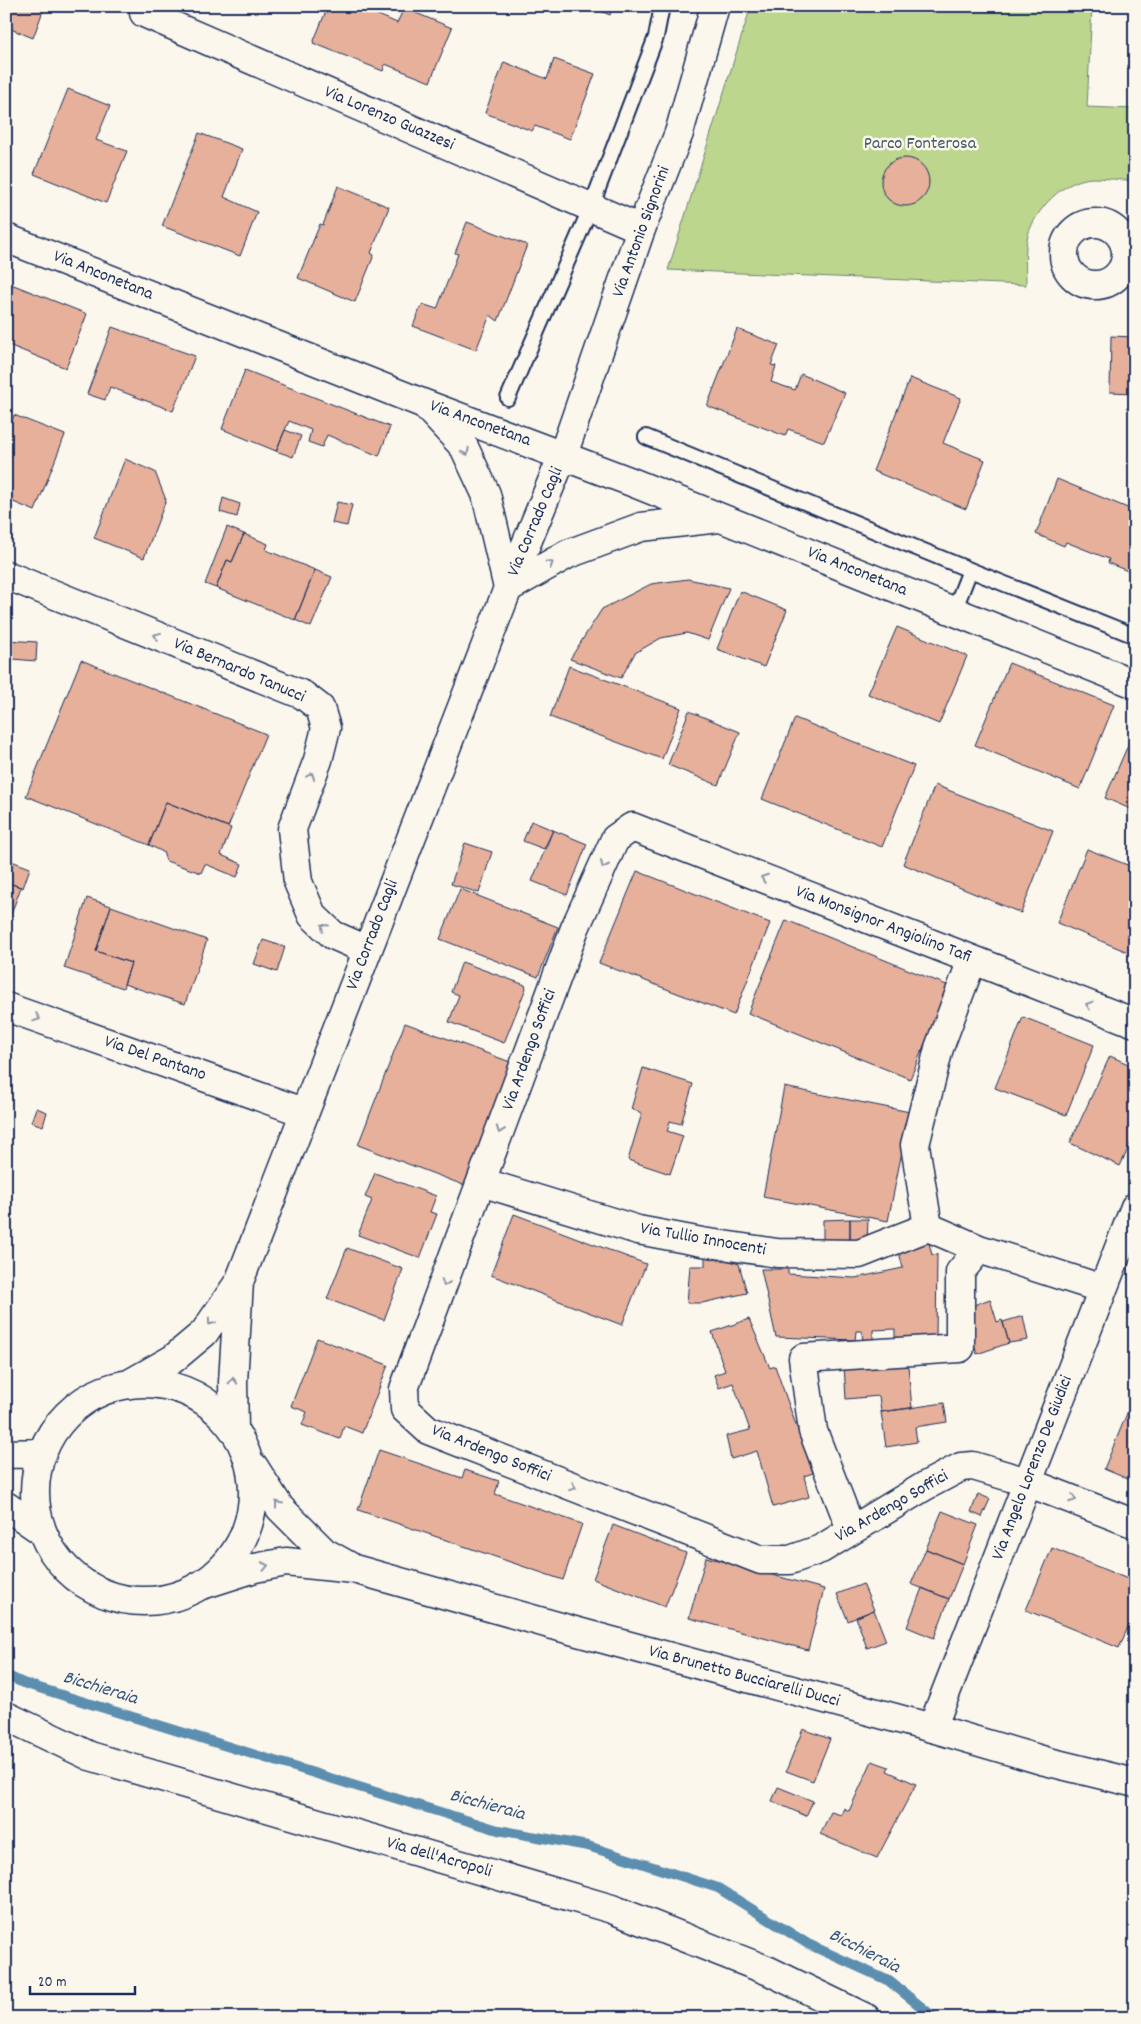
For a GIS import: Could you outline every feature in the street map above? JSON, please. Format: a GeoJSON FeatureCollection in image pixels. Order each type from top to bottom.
{"type":"FeatureCollection","features":[{"type":"Feature","properties":{"kind":"street","name":"Via Lorenzo Guazzesi"},"geometry":{"type":"LineString","coordinates":[[146,6],[144,13],[641,229]]}},
{"type":"Feature","properties":{"kind":"street","name":"Via Antonio Signorini"},"geometry":{"type":"LineString","coordinates":[[563,455],[641,229],[679,133],[715,6]]}},
{"type":"Feature","properties":{"kind":"street"},"geometry":{"type":"LineString","coordinates":[[1103,284],[1112,280],[1124,266],[1130,252],[1117,232],[1109,226],[1095,223],[1079,228],[1067,240],[1064,257],[1072,275],[1086,284],[1103,284],[1135,282]]}},
{"type":"Feature","properties":{"kind":"street","name":"Via Anconetana"},"geometry":{"type":"LineString","coordinates":[[6,238],[422,403],[563,455],[1135,684]]}},
{"type":"Feature","properties":{"kind":"street","name":"Via Corrado Cagli"},"geometry":{"type":"LineString","coordinates":[[422,403],[464,446],[486,494],[508,588]]}},
{"type":"Feature","properties":{"kind":"street","name":"Via Corrado Cagli"},"geometry":{"type":"LineString","coordinates":[[239,1282],[508,588],[563,455]]}},
{"type":"Feature","properties":{"kind":"street","name":"Via Corrado Cagli"},"geometry":{"type":"LineString","coordinates":[[508,588],[568,554],[640,527],[722,518]]}},
{"type":"Feature","properties":{"kind":"street","name":"Via Bernardo Tanucci"},"geometry":{"type":"LineString","coordinates":[[6,575],[304,695],[320,708],[326,728],[318,760],[292,829],[298,882],[312,915],[333,935],[367,950]]}},
{"type":"Feature","properties":{"kind":"street","name":"Via Monsignor Angiolino Tafi"},"geometry":{"type":"LineString","coordinates":[[632,827],[1135,1023]]}},
{"type":"Feature","properties":{"kind":"street","name":"Via Ardengo Soffici"},"geometry":{"type":"LineString","coordinates":[[632,827],[615,839],[575,928],[404,1390],[406,1409],[415,1420],[428,1430],[761,1560],[790,1560],[821,1549],[851,1529],[960,1467],[973,1466],[1028,1482],[1135,1524]]}},
{"type":"Feature","properties":{"kind":"street"},"geometry":{"type":"LineString","coordinates":[[972,960],[939,1048],[915,1145],[928,1227],[979,1249],[1103,1289]]}},
{"type":"Feature","properties":{"kind":"street","name":"Via Del Pantano"},"geometry":{"type":"LineString","coordinates":[[6,1007],[304,1112]]}},
{"type":"Feature","properties":{"kind":"street","name":"Via Tullio Innocenti"},"geometry":{"type":"LineString","coordinates":[[480,1182],[638,1230],[777,1253],[859,1254],[928,1227]]}},
{"type":"Feature","properties":{"kind":"street","name":"Via Angelo Lorenzo De Giudici"},"geometry":{"type":"LineString","coordinates":[[932,1728],[1135,1207]]}},
{"type":"Feature","properties":{"kind":"street"},"geometry":{"type":"LineString","coordinates":[[851,1529],[813,1431],[803,1358],[960,1348],[960,1272],[979,1249]]}},
{"type":"Feature","properties":{"kind":"street"},"geometry":{"type":"LineString","coordinates":[[129,1384],[173,1359],[204,1333],[239,1282]]}},
{"type":"Feature","properties":{"kind":"street"},"geometry":{"type":"LineString","coordinates":[[234,1429],[233,1382],[239,1282]]}},
{"type":"Feature","properties":{"kind":"street"},"geometry":{"type":"LineString","coordinates":[[129,1384],[159,1384],[188,1392],[214,1407],[234,1429],[249,1460],[254,1496],[247,1531],[229,1562],[202,1585],[172,1597],[140,1601],[109,1595],[81,1581],[58,1559],[42,1531],[36,1505],[36,1478],[42,1453],[56,1428],[76,1406],[101,1391],[129,1384]]}},
{"type":"Feature","properties":{"kind":"street"},"geometry":{"type":"LineString","coordinates":[[6,1454],[42,1453]]}},
{"type":"Feature","properties":{"kind":"street","name":"Via Brunetto Bucciarelli Ducci"},"geometry":{"type":"LineString","coordinates":[[249,1460],[280,1508],[324,1552],[354,1569]]}},
{"type":"Feature","properties":{"kind":"street"},"geometry":{"type":"LineString","coordinates":[[6,1506],[42,1531]]}},
{"type":"Feature","properties":{"kind":"street","name":"Via Brunetto Bucciarelli Ducci"},"geometry":{"type":"LineString","coordinates":[[202,1585],[255,1568],[286,1562],[354,1569],[932,1728],[1044,1761],[1135,1783]]}},
{"type":"Feature","properties":{"kind":"street","name":"Via dell'Acropoli"},"geometry":{"type":"LineString","coordinates":[[6,1716],[90,1756],[612,1909],[769,1971],[866,2018]]}},
{"type":"Feature","properties":{"kind":"lane"},"geometry":{"type":"LineString","coordinates":[[508,398],[591,207],[656,37],[662,6]]}},
{"type":"Feature","properties":{"kind":"lane"},"geometry":{"type":"LineString","coordinates":[[646,437],[1135,636]]}},
{"type":"Feature","properties":{"kind":"lane"},"geometry":{"type":"LineString","coordinates":[[954,611],[970,570]]}},
{"type":"Feature","properties":{"kind":"green space","name":"Parco Fonterosa"},"geometry":{"type":"Polygon","coordinates":[[[751,6],[1092,6],[1087,107],[1135,109],[1135,181],[1097,178],[1081,180],[1061,190],[1052,198],[1037,215],[1028,235],[1026,285],[668,270],[751,6]]]}},
{"type":"Feature","properties":{"kind":"building"},"geometry":{"type":"Polygon","coordinates":[[[6,6],[37,6],[44,8],[33,38],[6,27],[6,6]]]}},
{"type":"Feature","properties":{"kind":"building"},"geometry":{"type":"Polygon","coordinates":[[[328,6],[379,6],[376,14],[397,23],[404,8],[452,28],[430,82],[385,64],[383,71],[313,43],[328,6]]]}},
{"type":"Feature","properties":{"kind":"building"},"geometry":{"type":"Polygon","coordinates":[[[588,6],[613,6],[610,15],[588,6]]]}},
{"type":"Feature","properties":{"kind":"building"},"geometry":{"type":"Polygon","coordinates":[[[554,59],[595,74],[570,139],[535,126],[532,131],[485,113],[504,62],[547,79],[554,59]]]}},
{"type":"Feature","properties":{"kind":"building"},"geometry":{"type":"Polygon","coordinates":[[[68,89],[110,106],[96,140],[127,151],[106,203],[34,174],[68,89]]]}},
{"type":"Feature","properties":{"kind":"building"},"geometry":{"type":"Polygon","coordinates":[[[199,133],[242,149],[224,197],[257,212],[240,256],[162,226],[199,133]]]}},
{"type":"Feature","properties":{"kind":"building"},"geometry":{"type":"Polygon","coordinates":[[[900,158],[910,158],[922,165],[929,177],[929,187],[922,199],[910,206],[900,206],[892,202],[885,195],[881,187],[881,177],[885,169],[892,162],[900,158]]]}},
{"type":"Feature","properties":{"kind":"building"},"geometry":{"type":"Polygon","coordinates":[[[338,186],[389,207],[371,253],[374,255],[355,302],[298,278],[320,224],[323,225],[338,186]]]}},
{"type":"Feature","properties":{"kind":"building"},"geometry":{"type":"Polygon","coordinates":[[[467,222],[527,245],[498,321],[490,315],[476,350],[413,326],[422,304],[437,309],[458,254],[455,253],[467,222]]]}},
{"type":"Feature","properties":{"kind":"building"},"geometry":{"type":"Polygon","coordinates":[[[6,282],[87,314],[66,368],[6,344],[6,282]]]}},
{"type":"Feature","properties":{"kind":"building"},"geometry":{"type":"Polygon","coordinates":[[[112,327],[195,356],[173,411],[110,387],[105,400],[87,394],[112,327]]]}},
{"type":"Feature","properties":{"kind":"building"},"geometry":{"type":"Polygon","coordinates":[[[737,329],[779,345],[771,365],[776,366],[771,382],[795,390],[801,374],[845,393],[824,442],[788,429],[785,436],[707,406],[737,329]]]}},
{"type":"Feature","properties":{"kind":"building"},"geometry":{"type":"Polygon","coordinates":[[[1111,336],[1135,337],[1135,393],[1110,392],[1111,336]]]}},
{"type":"Feature","properties":{"kind":"building"},"geometry":{"type":"Polygon","coordinates":[[[245,370],[390,427],[379,456],[327,435],[322,447],[308,442],[311,430],[289,421],[276,451],[222,429],[245,370]]]}},
{"type":"Feature","properties":{"kind":"building"},"geometry":{"type":"Polygon","coordinates":[[[910,378],[961,398],[943,443],[985,460],[966,509],[873,471],[910,378]]]}},
{"type":"Feature","properties":{"kind":"building"},"geometry":{"type":"Polygon","coordinates":[[[14,415],[65,435],[35,511],[6,499],[6,435],[14,415]]]}},
{"type":"Feature","properties":{"kind":"building"},"geometry":{"type":"Polygon","coordinates":[[[285,430],[301,436],[293,457],[276,451],[285,430]]]}},
{"type":"Feature","properties":{"kind":"building"},"geometry":{"type":"Polygon","coordinates":[[[125,459],[155,472],[166,500],[144,558],[94,538],[125,459]]]}},
{"type":"Feature","properties":{"kind":"building"},"geometry":{"type":"Polygon","coordinates":[[[1057,479],[1135,511],[1135,574],[1108,563],[1109,559],[1066,542],[1064,546],[1036,534],[1057,479]]]}},
{"type":"Feature","properties":{"kind":"building"},"geometry":{"type":"Polygon","coordinates":[[[223,498],[240,504],[237,517],[220,512],[223,498]]]}},
{"type":"Feature","properties":{"kind":"building"},"geometry":{"type":"Polygon","coordinates":[[[337,502],[352,505],[347,526],[332,523],[337,502]]]}},
{"type":"Feature","properties":{"kind":"building"},"geometry":{"type":"Polygon","coordinates":[[[227,527],[244,534],[232,562],[227,560],[216,588],[205,584],[227,527]]]}},
{"type":"Feature","properties":{"kind":"building"},"geometry":{"type":"Polygon","coordinates":[[[244,534],[268,544],[266,550],[315,570],[295,620],[216,588],[227,560],[232,562],[244,534]]]}},
{"type":"Feature","properties":{"kind":"building"},"geometry":{"type":"Polygon","coordinates":[[[315,570],[332,577],[311,627],[295,620],[315,570]]]}},
{"type":"Feature","properties":{"kind":"building"},"geometry":{"type":"Polygon","coordinates":[[[688,579],[729,588],[708,640],[687,633],[661,638],[635,653],[621,678],[570,659],[602,609],[651,584],[688,579]]]}},
{"type":"Feature","properties":{"kind":"building"},"geometry":{"type":"Polygon","coordinates":[[[740,591],[787,610],[764,667],[717,649],[740,591]]]}},
{"type":"Feature","properties":{"kind":"building"},"geometry":{"type":"Polygon","coordinates":[[[897,627],[967,656],[939,724],[868,694],[897,627]]]}},
{"type":"Feature","properties":{"kind":"building"},"geometry":{"type":"Polygon","coordinates":[[[6,640],[37,642],[36,661],[13,659],[13,663],[6,663],[6,640]]]}},
{"type":"Feature","properties":{"kind":"building"},"geometry":{"type":"Polygon","coordinates":[[[81,660],[266,734],[228,827],[166,802],[149,845],[26,796],[81,660]]]}},
{"type":"Feature","properties":{"kind":"building"},"geometry":{"type":"Polygon","coordinates":[[[1009,663],[1114,705],[1080,789],[975,745],[1009,663]]]}},
{"type":"Feature","properties":{"kind":"building"},"geometry":{"type":"Polygon","coordinates":[[[569,666],[681,708],[662,759],[550,717],[569,666]]]}},
{"type":"Feature","properties":{"kind":"building"},"geometry":{"type":"Polygon","coordinates":[[[689,711],[740,732],[718,785],[668,765],[689,711]]]}},
{"type":"Feature","properties":{"kind":"building"},"geometry":{"type":"Polygon","coordinates":[[[795,718],[914,766],[882,847],[762,799],[795,718]]]}},
{"type":"Feature","properties":{"kind":"building"},"geometry":{"type":"Polygon","coordinates":[[[1135,729],[1135,811],[1105,798],[1135,729]]]}},
{"type":"Feature","properties":{"kind":"building"},"geometry":{"type":"Polygon","coordinates":[[[935,785],[1053,831],[1021,913],[903,864],[935,785]]]}},
{"type":"Feature","properties":{"kind":"building"},"geometry":{"type":"Polygon","coordinates":[[[166,802],[231,828],[221,855],[242,864],[237,877],[205,864],[201,873],[166,861],[163,852],[149,845],[166,802]]]}},
{"type":"Feature","properties":{"kind":"building"},"geometry":{"type":"Polygon","coordinates":[[[531,821],[553,830],[544,849],[523,841],[531,821]]]}},
{"type":"Feature","properties":{"kind":"building"},"geometry":{"type":"Polygon","coordinates":[[[553,830],[587,844],[567,895],[532,881],[553,830]]]}},
{"type":"Feature","properties":{"kind":"building"},"geometry":{"type":"Polygon","coordinates":[[[465,843],[492,852],[479,893],[451,884],[465,843]]]}},
{"type":"Feature","properties":{"kind":"building"},"geometry":{"type":"Polygon","coordinates":[[[1087,849],[1135,868],[1135,955],[1057,923],[1087,849]]]}},
{"type":"Feature","properties":{"kind":"building"},"geometry":{"type":"Polygon","coordinates":[[[6,859],[30,868],[23,888],[6,882],[6,859]]]}},
{"type":"Feature","properties":{"kind":"building"},"geometry":{"type":"Polygon","coordinates":[[[637,871],[770,923],[734,1015],[599,963],[637,871]]]}},
{"type":"Feature","properties":{"kind":"building"},"geometry":{"type":"Polygon","coordinates":[[[6,882],[21,887],[6,928],[6,882]]]}},
{"type":"Feature","properties":{"kind":"building"},"geometry":{"type":"Polygon","coordinates":[[[460,889],[558,927],[538,977],[440,939],[460,889]]]}},
{"type":"Feature","properties":{"kind":"building"},"geometry":{"type":"Polygon","coordinates":[[[87,898],[111,906],[96,951],[131,963],[123,988],[64,968],[87,898]]]}},
{"type":"Feature","properties":{"kind":"building"},"geometry":{"type":"Polygon","coordinates":[[[111,906],[207,940],[185,1004],[124,984],[131,963],[96,951],[111,906]]]}},
{"type":"Feature","properties":{"kind":"building"},"geometry":{"type":"Polygon","coordinates":[[[786,920],[949,986],[910,1079],[748,1013],[786,920]]]}},
{"type":"Feature","properties":{"kind":"building"},"geometry":{"type":"Polygon","coordinates":[[[263,940],[285,947],[277,972],[254,964],[263,940]]]}},
{"type":"Feature","properties":{"kind":"building"},"geometry":{"type":"Polygon","coordinates":[[[462,962],[525,985],[526,988],[504,1043],[449,1022],[459,995],[451,992],[462,962]]]}},
{"type":"Feature","properties":{"kind":"building"},"geometry":{"type":"Polygon","coordinates":[[[1023,1017],[1094,1045],[1066,1115],[995,1088],[1023,1017]]]}},
{"type":"Feature","properties":{"kind":"building"},"geometry":{"type":"Polygon","coordinates":[[[405,1023],[513,1063],[466,1186],[358,1145],[405,1023]]]}},
{"type":"Feature","properties":{"kind":"building"},"geometry":{"type":"Polygon","coordinates":[[[1110,1056],[1135,1067],[1135,1134],[1120,1166],[1070,1143],[1110,1056]]]}},
{"type":"Feature","properties":{"kind":"building"},"geometry":{"type":"Polygon","coordinates":[[[643,1068],[693,1084],[681,1124],[670,1121],[667,1131],[683,1136],[670,1174],[628,1160],[642,1113],[631,1109],[643,1068]]]}},
{"type":"Feature","properties":{"kind":"building"},"geometry":{"type":"Polygon","coordinates":[[[784,1087],[910,1112],[888,1221],[763,1197],[784,1087]]]}},
{"type":"Feature","properties":{"kind":"building"},"geometry":{"type":"Polygon","coordinates":[[[36,1108],[47,1112],[43,1126],[31,1122],[36,1108]]]}},
{"type":"Feature","properties":{"kind":"building"},"geometry":{"type":"Polygon","coordinates":[[[375,1173],[436,1196],[430,1212],[437,1214],[420,1258],[358,1235],[372,1200],[365,1197],[375,1173]]]}},
{"type":"Feature","properties":{"kind":"building"},"geometry":{"type":"Polygon","coordinates":[[[514,1214],[646,1264],[622,1325],[491,1275],[514,1214]]]}},
{"type":"Feature","properties":{"kind":"building"},"geometry":{"type":"Polygon","coordinates":[[[850,1219],[850,1249],[823,1248],[823,1220],[850,1219]]]}},
{"type":"Feature","properties":{"kind":"building"},"geometry":{"type":"Polygon","coordinates":[[[850,1219],[868,1219],[867,1244],[850,1244],[850,1219]]]}},
{"type":"Feature","properties":{"kind":"building"},"geometry":{"type":"Polygon","coordinates":[[[928,1239],[932,1255],[937,1254],[936,1340],[895,1342],[895,1329],[873,1330],[873,1344],[863,1344],[862,1331],[856,1331],[855,1340],[776,1337],[761,1269],[788,1269],[788,1274],[855,1278],[903,1268],[898,1248],[928,1239]]]}},
{"type":"Feature","properties":{"kind":"building"},"geometry":{"type":"Polygon","coordinates":[[[347,1248],[403,1269],[384,1320],[327,1299],[347,1248]]]}},
{"type":"Feature","properties":{"kind":"building"},"geometry":{"type":"Polygon","coordinates":[[[705,1253],[739,1264],[747,1293],[702,1303],[687,1303],[690,1266],[705,1266],[705,1253]]]}},
{"type":"Feature","properties":{"kind":"building"},"geometry":{"type":"Polygon","coordinates":[[[990,1299],[997,1322],[1002,1320],[1009,1343],[977,1354],[963,1309],[990,1299]]]}},
{"type":"Feature","properties":{"kind":"building"},"geometry":{"type":"Polygon","coordinates":[[[1023,1316],[1028,1340],[1009,1343],[1003,1322],[1023,1316]]]}},
{"type":"Feature","properties":{"kind":"building"},"geometry":{"type":"Polygon","coordinates":[[[749,1319],[770,1368],[775,1366],[813,1473],[804,1476],[809,1497],[773,1507],[757,1451],[731,1459],[726,1436],[750,1430],[733,1383],[719,1388],[714,1375],[725,1371],[712,1332],[749,1319]]]}},
{"type":"Feature","properties":{"kind":"building"},"geometry":{"type":"Polygon","coordinates":[[[317,1338],[388,1365],[362,1433],[344,1426],[340,1439],[302,1425],[307,1412],[291,1406],[317,1338]]]}},
{"type":"Feature","properties":{"kind":"building"},"geometry":{"type":"Polygon","coordinates":[[[844,1365],[908,1366],[912,1408],[881,1412],[879,1396],[846,1399],[844,1365]]]}},
{"type":"Feature","properties":{"kind":"building"},"geometry":{"type":"Polygon","coordinates":[[[1135,1394],[1135,1482],[1104,1469],[1135,1394]]]}},
{"type":"Feature","properties":{"kind":"building"},"geometry":{"type":"Polygon","coordinates":[[[944,1403],[947,1422],[915,1427],[917,1442],[886,1447],[881,1412],[944,1403]]]}},
{"type":"Feature","properties":{"kind":"building"},"geometry":{"type":"Polygon","coordinates":[[[379,1450],[462,1478],[465,1470],[499,1481],[495,1494],[582,1524],[563,1580],[358,1510],[379,1450]]]}},
{"type":"Feature","properties":{"kind":"building"},"geometry":{"type":"Polygon","coordinates":[[[978,1494],[990,1499],[982,1517],[971,1512],[978,1494]]]}},
{"type":"Feature","properties":{"kind":"building"},"geometry":{"type":"Polygon","coordinates":[[[942,1511],[978,1525],[963,1564],[926,1549],[942,1511]]]}},
{"type":"Feature","properties":{"kind":"building"},"geometry":{"type":"Polygon","coordinates":[[[613,1525],[686,1553],[665,1607],[593,1579],[613,1525]]]}},
{"type":"Feature","properties":{"kind":"building"},"geometry":{"type":"Polygon","coordinates":[[[1052,1548],[1135,1582],[1135,1611],[1119,1648],[1026,1610],[1052,1548]]]}},
{"type":"Feature","properties":{"kind":"building"},"geometry":{"type":"Polygon","coordinates":[[[926,1549],[963,1564],[949,1599],[911,1584],[926,1549]]]}},
{"type":"Feature","properties":{"kind":"building"},"geometry":{"type":"Polygon","coordinates":[[[706,1557],[824,1589],[808,1650],[689,1618],[706,1557]]]}},
{"type":"Feature","properties":{"kind":"building"},"geometry":{"type":"Polygon","coordinates":[[[863,1584],[874,1610],[848,1621],[837,1594],[863,1584]]]}},
{"type":"Feature","properties":{"kind":"building"},"geometry":{"type":"Polygon","coordinates":[[[922,1588],[949,1599],[934,1638],[907,1627],[922,1588]]]}},
{"type":"Feature","properties":{"kind":"building"},"geometry":{"type":"Polygon","coordinates":[[[874,1610],[886,1641],[867,1648],[856,1617],[874,1610]]]}},
{"type":"Feature","properties":{"kind":"building"},"geometry":{"type":"Polygon","coordinates":[[[803,1729],[830,1739],[813,1781],[786,1771],[803,1729]]]}},
{"type":"Feature","properties":{"kind":"building"},"geometry":{"type":"Polygon","coordinates":[[[872,1761],[889,1767],[887,1771],[916,1784],[877,1858],[820,1834],[831,1812],[841,1815],[844,1808],[849,1811],[872,1761]]]}},
{"type":"Feature","properties":{"kind":"building"},"geometry":{"type":"Polygon","coordinates":[[[778,1787],[813,1801],[806,1816],[772,1801],[778,1787]]]}},
{"type":"Feature","properties":{"kind":"waterway","name":"Bicchieraia"},"geometry":{"type":"LineString","coordinates":[[6,1675],[23,1683],[498,1830],[588,1846],[718,1888],[808,1944],[889,1981],[935,2018]]}}]}
